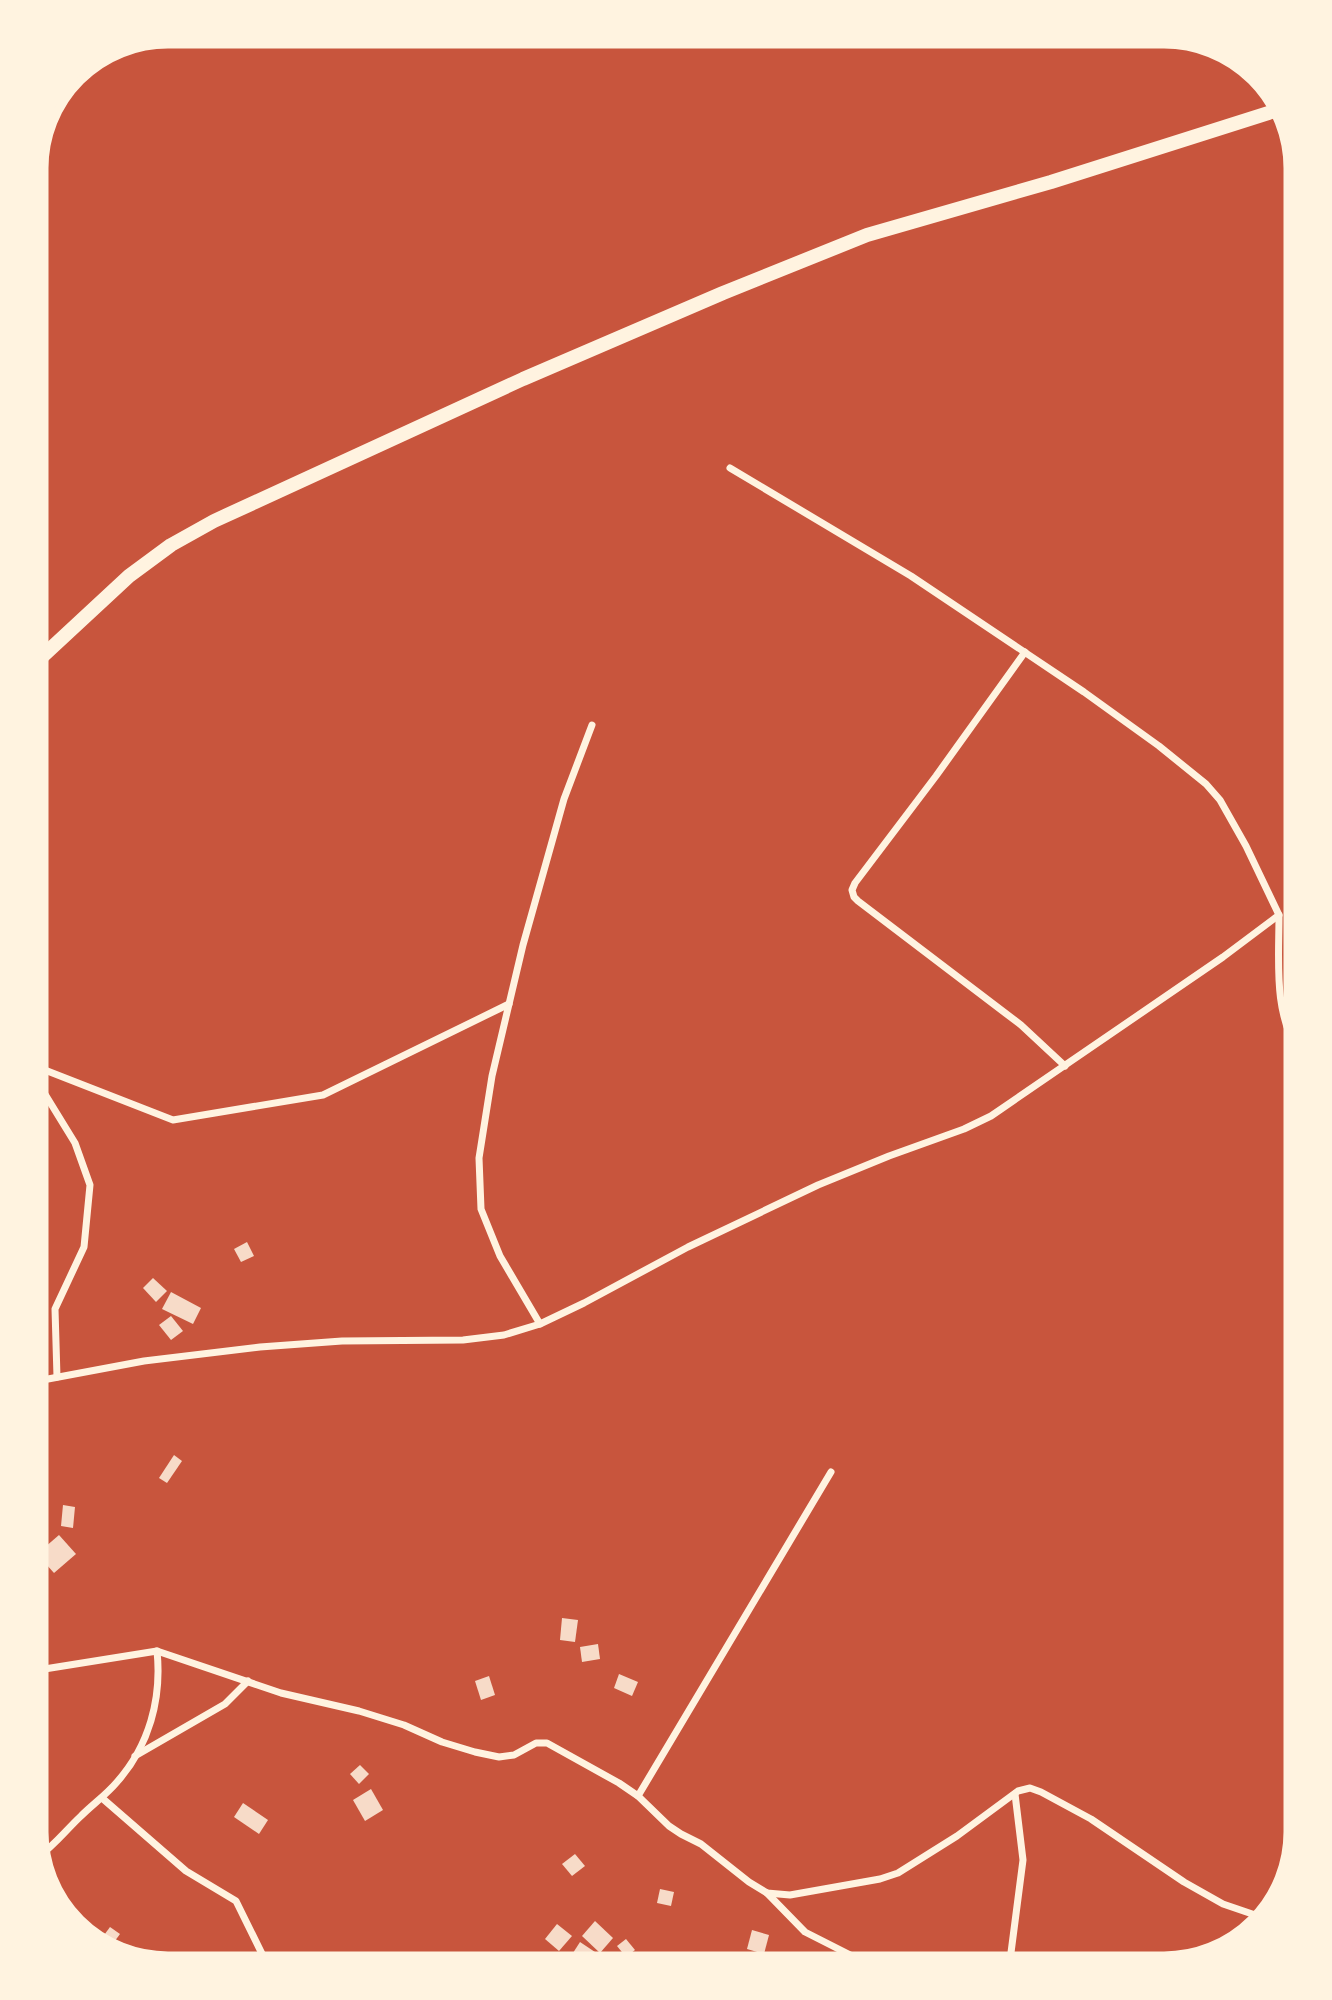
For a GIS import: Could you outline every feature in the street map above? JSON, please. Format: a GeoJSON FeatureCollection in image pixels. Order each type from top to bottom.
{"type":"FeatureCollection","features":[{"type":"Feature","properties":{"kind":"main road"},"geometry":{"type":"LineString","coordinates":[[44,654],[129,576],[171,545],[214,521],[523,379],[723,293],[867,235],[1051,182],[1274,111]]}},
{"type":"Feature","properties":{"kind":"street"},"geometry":{"type":"LineString","coordinates":[[730,468],[911,576],[1159,746],[1206,784],[1233,821],[1279,915],[1278,989],[1288,1030]]}},
{"type":"Feature","properties":{"kind":"street"},"geometry":{"type":"LineString","coordinates":[[1025,652],[852,890],[854,897],[867,908],[1021,1025],[1065,1066]]}},
{"type":"Feature","properties":{"kind":"street"},"geometry":{"type":"LineString","coordinates":[[540,1324],[500,1256],[481,1209],[479,1158],[492,1076],[509,1004],[564,799],[592,725]]}},
{"type":"Feature","properties":{"kind":"street"},"geometry":{"type":"LineString","coordinates":[[44,1380],[144,1360],[342,1341],[463,1340],[504,1335],[540,1324],[688,1247],[818,1185],[991,1116],[1223,957],[1279,915]]}},
{"type":"Feature","properties":{"kind":"street"},"geometry":{"type":"LineString","coordinates":[[44,1070],[173,1120],[323,1095],[509,1004]]}},
{"type":"Feature","properties":{"kind":"street"},"geometry":{"type":"LineString","coordinates":[[44,1093],[75,1143],[90,1185],[84,1247],[55,1309],[57,1377]]}},
{"type":"Feature","properties":{"kind":"street"},"geometry":{"type":"LineString","coordinates":[[638,1796],[831,1472]]}},
{"type":"Feature","properties":{"kind":"street"},"geometry":{"type":"LineString","coordinates":[[45,1850],[102,1798],[135,1757],[153,1717],[158,1696],[157,1651]]}},
{"type":"Feature","properties":{"kind":"street"},"geometry":{"type":"LineString","coordinates":[[44,1669],[157,1651],[281,1693],[359,1711],[404,1725],[442,1742],[499,1757],[514,1755],[536,1743],[547,1743],[591,1766],[638,1796],[669,1826],[701,1844],[749,1882],[767,1892],[805,1932],[852,1956]]}},
{"type":"Feature","properties":{"kind":"street"},"geometry":{"type":"LineString","coordinates":[[135,1757],[225,1704],[248,1681]]}},
{"type":"Feature","properties":{"kind":"street"},"geometry":{"type":"LineString","coordinates":[[767,1892],[790,1895],[880,1879],[898,1873],[957,1836],[1015,1794],[1030,1788],[1091,1819],[1223,1905],[1256,1916]]}},
{"type":"Feature","properties":{"kind":"street"},"geometry":{"type":"LineString","coordinates":[[1011,1956],[1023,1860],[1015,1794]]}},
{"type":"Feature","properties":{"kind":"street"},"geometry":{"type":"LineString","coordinates":[[102,1798],[186,1871],[236,1901],[263,1956]]}},
{"type":"Feature","properties":{"kind":"building"},"geometry":{"type":"Polygon","coordinates":[[[247,1242],[254,1256],[241,1262],[234,1249],[247,1242]]]}},
{"type":"Feature","properties":{"kind":"building"},"geometry":{"type":"Polygon","coordinates":[[[153,1278],[167,1291],[156,1302],[143,1288],[153,1278]]]}},
{"type":"Feature","properties":{"kind":"building"},"geometry":{"type":"Polygon","coordinates":[[[171,1292],[201,1308],[193,1324],[162,1309],[171,1292]]]}},
{"type":"Feature","properties":{"kind":"building"},"geometry":{"type":"Polygon","coordinates":[[[171,1316],[183,1331],[171,1340],[159,1325],[171,1316]]]}},
{"type":"Feature","properties":{"kind":"building"},"geometry":{"type":"Polygon","coordinates":[[[174,1455],[182,1461],[167,1483],[159,1478],[174,1455]]]}},
{"type":"Feature","properties":{"kind":"building"},"geometry":{"type":"Polygon","coordinates":[[[63,1505],[75,1507],[73,1528],[61,1526],[63,1505]]]}},
{"type":"Feature","properties":{"kind":"building"},"geometry":{"type":"Polygon","coordinates":[[[59,1535],[76,1554],[54,1573],[44,1562],[44,1548],[59,1535]]]}},
{"type":"Feature","properties":{"kind":"building"},"geometry":{"type":"Polygon","coordinates":[[[562,1618],[578,1620],[575,1642],[560,1640],[562,1618]]]}},
{"type":"Feature","properties":{"kind":"building"},"geometry":{"type":"Polygon","coordinates":[[[598,1644],[600,1659],[582,1662],[580,1647],[598,1644]]]}},
{"type":"Feature","properties":{"kind":"building"},"geometry":{"type":"Polygon","coordinates":[[[619,1674],[638,1682],[632,1696],[614,1688],[619,1674]]]}},
{"type":"Feature","properties":{"kind":"building"},"geometry":{"type":"Polygon","coordinates":[[[489,1676],[495,1695],[481,1700],[475,1681],[489,1676]]]}},
{"type":"Feature","properties":{"kind":"building"},"geometry":{"type":"Polygon","coordinates":[[[360,1765],[369,1774],[359,1784],[350,1774],[360,1765]]]}},
{"type":"Feature","properties":{"kind":"building"},"geometry":{"type":"Polygon","coordinates":[[[371,1789],[383,1810],[365,1821],[353,1800],[371,1789]]]}},
{"type":"Feature","properties":{"kind":"building"},"geometry":{"type":"Polygon","coordinates":[[[243,1803],[268,1820],[259,1834],[234,1817],[243,1803]]]}},
{"type":"Feature","properties":{"kind":"building"},"geometry":{"type":"Polygon","coordinates":[[[575,1854],[585,1866],[572,1876],[562,1864],[575,1854]]]}},
{"type":"Feature","properties":{"kind":"building"},"geometry":{"type":"Polygon","coordinates":[[[660,1889],[674,1892],[671,1906],[657,1903],[660,1889]]]}},
{"type":"Feature","properties":{"kind":"building"},"geometry":{"type":"Polygon","coordinates":[[[595,1921],[613,1938],[600,1953],[582,1936],[595,1921]]]}},
{"type":"Feature","properties":{"kind":"building"},"geometry":{"type":"Polygon","coordinates":[[[557,1924],[572,1936],[559,1951],[545,1939],[557,1924]]]}},
{"type":"Feature","properties":{"kind":"building"},"geometry":{"type":"Polygon","coordinates":[[[110,1927],[120,1934],[113,1943],[103,1937],[110,1927]]]}},
{"type":"Feature","properties":{"kind":"building"},"geometry":{"type":"Polygon","coordinates":[[[752,1930],[769,1935],[764,1954],[747,1949],[752,1930]]]}},
{"type":"Feature","properties":{"kind":"building"},"geometry":{"type":"Polygon","coordinates":[[[626,1939],[635,1950],[625,1956],[617,1946],[626,1939]]]}},
{"type":"Feature","properties":{"kind":"building"},"geometry":{"type":"Polygon","coordinates":[[[580,1942],[595,1952],[592,1956],[571,1956],[580,1942]]]}}]}
